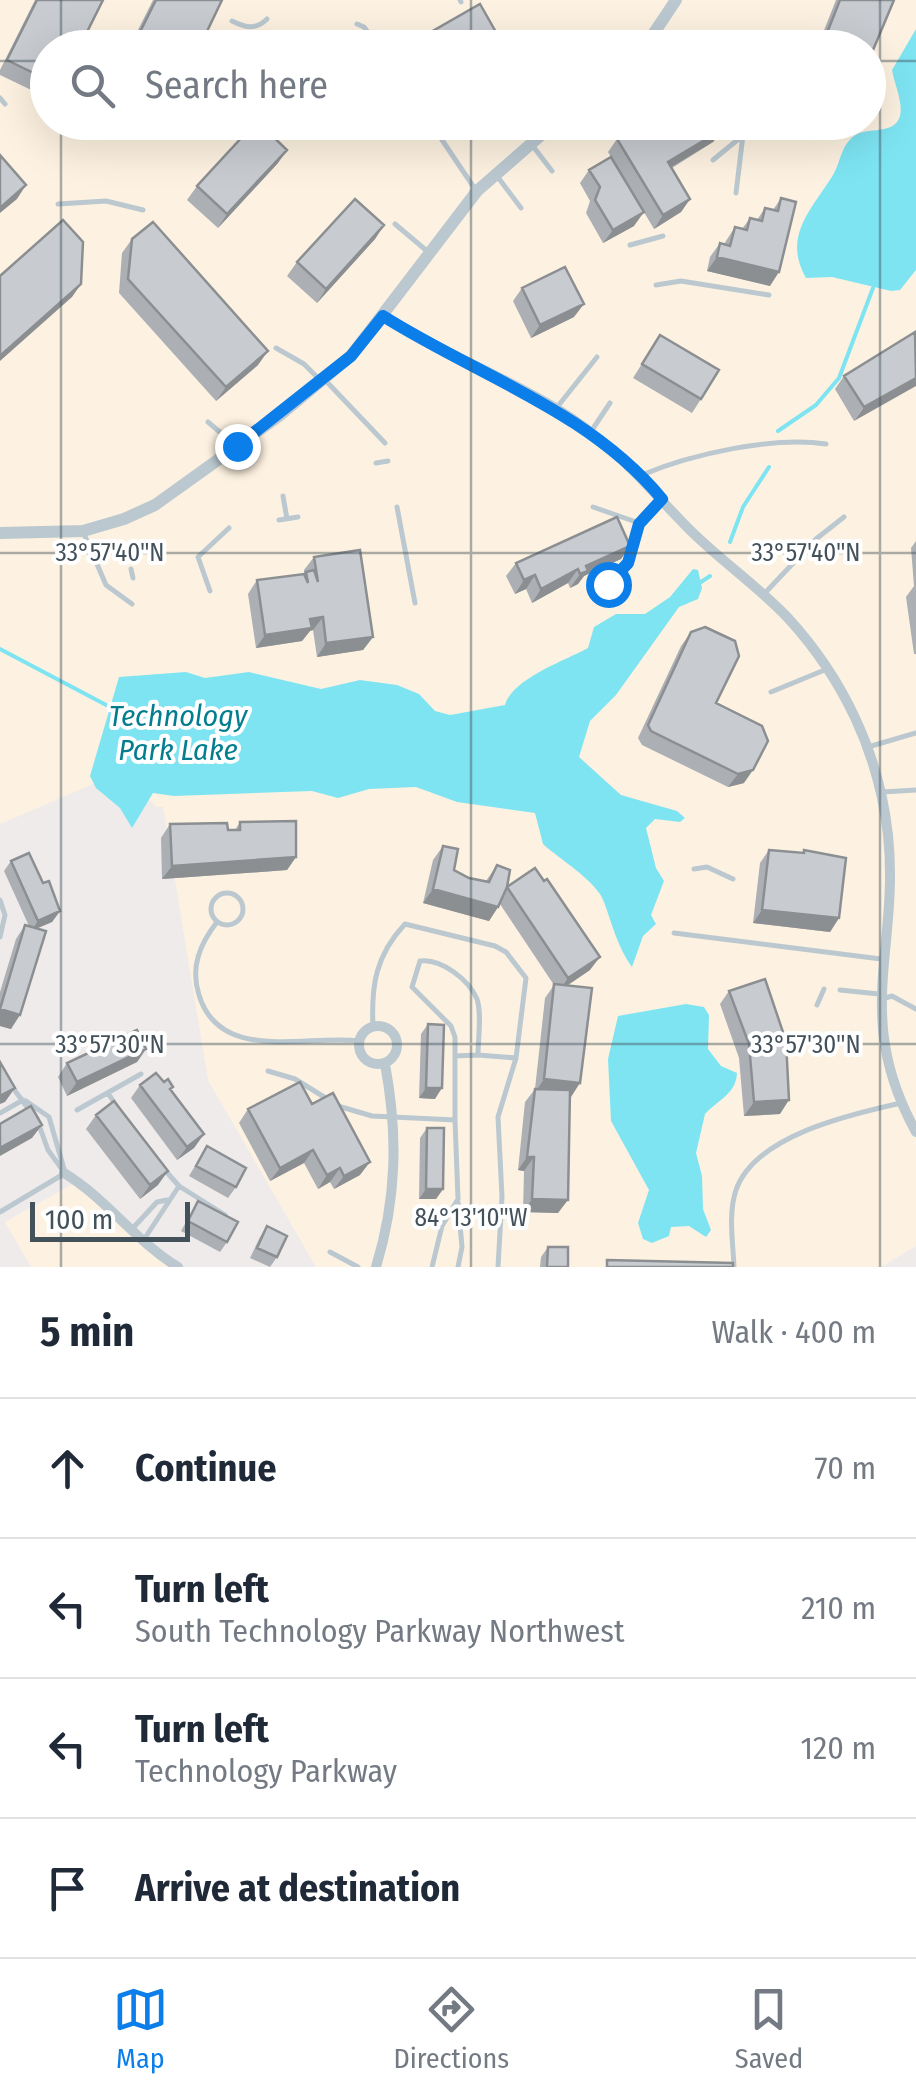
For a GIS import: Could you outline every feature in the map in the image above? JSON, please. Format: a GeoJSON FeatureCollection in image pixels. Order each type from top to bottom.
{"type":"FeatureCollection","features":[{"type":"Feature","properties":{"kind":"street"},"geometry":{"type":"LineString","coordinates":[[658,30],[676,0]]}},
{"type":"Feature","properties":{"kind":"street"},"geometry":{"type":"LineString","coordinates":[[0,533],[83,531],[155,505],[237,446],[351,356],[477,191],[534,140]]}},
{"type":"Feature","properties":{"kind":"street"},"geometry":{"type":"LineString","coordinates":[[383,316],[556,409],[590,433],[642,475],[662,499],[787,616],[827,670],[868,748],[882,792],[890,876],[880,997],[890,1071],[916,1132]]}},
{"type":"Feature","properties":{"kind":"street"},"geometry":{"type":"LineString","coordinates":[[374,1026],[383,1026],[397,1040],[393,1058],[385,1064],[376,1065],[362,1057],[358,1041],[374,1026]]}},
{"type":"Feature","properties":{"kind":"street"},"geometry":{"type":"LineString","coordinates":[[376,1267],[395,1178],[393,1114],[385,1064]]}},
{"type":"Feature","properties":{"kind":"street"},"geometry":{"type":"LineString","coordinates":[[64,1173],[92,1193],[142,1242],[178,1267]]}},
{"type":"Feature","properties":{"kind":"lane"},"geometry":{"type":"LineString","coordinates":[[232,21],[244,28],[260,26],[268,19]]}},
{"type":"Feature","properties":{"kind":"lane"},"geometry":{"type":"LineString","coordinates":[[356,24],[366,30]]}},
{"type":"Feature","properties":{"kind":"lane"},"geometry":{"type":"LineString","coordinates":[[442,140],[477,191]]}},
{"type":"Feature","properties":{"kind":"lane"},"geometry":{"type":"LineString","coordinates":[[713,160],[737,140]]}},
{"type":"Feature","properties":{"kind":"lane"},"geometry":{"type":"LineString","coordinates":[[736,194],[742,140]]}},
{"type":"Feature","properties":{"kind":"lane"},"geometry":{"type":"LineString","coordinates":[[530,143],[552,171]]}},
{"type":"Feature","properties":{"kind":"lane"},"geometry":{"type":"LineString","coordinates":[[495,174],[520,208]]}},
{"type":"Feature","properties":{"kind":"lane"},"geometry":{"type":"LineString","coordinates":[[58,204],[106,201],[143,210]]}},
{"type":"Feature","properties":{"kind":"lane"},"geometry":{"type":"LineString","coordinates":[[394,224],[427,252]]}},
{"type":"Feature","properties":{"kind":"lane"},"geometry":{"type":"LineString","coordinates":[[630,245],[662,236]]}},
{"type":"Feature","properties":{"kind":"lane"},"geometry":{"type":"LineString","coordinates":[[656,285],[682,281],[770,295]]}},
{"type":"Feature","properties":{"kind":"lane"},"geometry":{"type":"LineString","coordinates":[[276,348],[304,364],[384,443]]}},
{"type":"Feature","properties":{"kind":"lane"},"geometry":{"type":"LineString","coordinates":[[556,409],[596,357]]}},
{"type":"Feature","properties":{"kind":"lane"},"geometry":{"type":"LineString","coordinates":[[590,433],[610,403]]}},
{"type":"Feature","properties":{"kind":"lane"},"geometry":{"type":"LineString","coordinates":[[208,422],[237,446]]}},
{"type":"Feature","properties":{"kind":"lane"},"geometry":{"type":"LineString","coordinates":[[642,475],[675,461],[802,440],[826,444]]}},
{"type":"Feature","properties":{"kind":"lane"},"geometry":{"type":"LineString","coordinates":[[376,462],[388,461]]}},
{"type":"Feature","properties":{"kind":"lane"},"geometry":{"type":"LineString","coordinates":[[283,496],[282,519],[298,516]]}},
{"type":"Feature","properties":{"kind":"lane"},"geometry":{"type":"LineString","coordinates":[[608,584],[628,563],[639,524],[662,499]]}},
{"type":"Feature","properties":{"kind":"lane"},"geometry":{"type":"LineString","coordinates":[[397,507],[414,603]]}},
{"type":"Feature","properties":{"kind":"lane"},"geometry":{"type":"LineString","coordinates":[[593,507],[639,524]]}},
{"type":"Feature","properties":{"kind":"lane"},"geometry":{"type":"LineString","coordinates":[[762,596],[816,539],[844,518]]}},
{"type":"Feature","properties":{"kind":"lane"},"geometry":{"type":"LineString","coordinates":[[210,591],[198,557],[229,528]]}},
{"type":"Feature","properties":{"kind":"lane"},"geometry":{"type":"LineString","coordinates":[[83,531],[106,585],[132,604]]}},
{"type":"Feature","properties":{"kind":"lane"},"geometry":{"type":"LineString","coordinates":[[131,569],[132,578]]}},
{"type":"Feature","properties":{"kind":"lane"},"geometry":{"type":"LineString","coordinates":[[771,692],[827,670]]}},
{"type":"Feature","properties":{"kind":"lane"},"geometry":{"type":"LineString","coordinates":[[868,748],[916,732]]}},
{"type":"Feature","properties":{"kind":"lane"},"geometry":{"type":"LineString","coordinates":[[882,792],[916,790]]}},
{"type":"Feature","properties":{"kind":"lane"},"geometry":{"type":"LineString","coordinates":[[694,869],[707,867],[733,879]]}},
{"type":"Feature","properties":{"kind":"lane"},"geometry":{"type":"LineString","coordinates":[[217,922],[236,923],[243,913],[242,901],[233,892],[219,893],[212,902],[217,922],[198,950],[195,980],[200,1000],[220,1026],[236,1038],[257,1042],[315,1037],[358,1041]]}},
{"type":"Feature","properties":{"kind":"lane"},"geometry":{"type":"LineString","coordinates":[[0,900],[6,914],[0,937]]}},
{"type":"Feature","properties":{"kind":"lane"},"geometry":{"type":"LineString","coordinates":[[374,1026],[376,972],[387,944],[412,923],[495,946],[526,978],[516,1058],[498,1117],[502,1197],[498,1267]]}},
{"type":"Feature","properties":{"kind":"lane"},"geometry":{"type":"LineString","coordinates":[[674,933],[881,960]]}},
{"type":"Feature","properties":{"kind":"lane"},"geometry":{"type":"LineString","coordinates":[[458,1267],[462,1247],[451,1026],[412,988],[420,961],[428,960],[457,974],[478,1000],[478,1055]]}},
{"type":"Feature","properties":{"kind":"lane"},"geometry":{"type":"LineString","coordinates":[[818,1005],[824,989]]}},
{"type":"Feature","properties":{"kind":"lane"},"geometry":{"type":"LineString","coordinates":[[840,990],[892,996],[916,1009]]}},
{"type":"Feature","properties":{"kind":"lane"},"geometry":{"type":"LineString","coordinates":[[454,1056],[516,1058]]}},
{"type":"Feature","properties":{"kind":"lane"},"geometry":{"type":"LineString","coordinates":[[268,1071],[296,1078],[359,1114],[456,1120]]}},
{"type":"Feature","properties":{"kind":"lane"},"geometry":{"type":"LineString","coordinates":[[77,1110],[141,1074]]}},
{"type":"Feature","properties":{"kind":"lane"},"geometry":{"type":"LineString","coordinates":[[6,1077],[64,1173]]}},
{"type":"Feature","properties":{"kind":"lane"},"geometry":{"type":"LineString","coordinates":[[108,1093],[122,1114]]}},
{"type":"Feature","properties":{"kind":"lane"},"geometry":{"type":"LineString","coordinates":[[0,1113],[23,1100],[34,1103],[49,1117],[64,1173]]}},
{"type":"Feature","properties":{"kind":"lane"},"geometry":{"type":"LineString","coordinates":[[734,1267],[732,1206],[737,1186],[752,1164],[802,1132],[902,1103]]}},
{"type":"Feature","properties":{"kind":"lane"},"geometry":{"type":"LineString","coordinates":[[152,1155],[179,1186],[236,1221]]}},
{"type":"Feature","properties":{"kind":"lane"},"geometry":{"type":"LineString","coordinates":[[0,1212],[64,1173]]}},
{"type":"Feature","properties":{"kind":"lane"},"geometry":{"type":"LineString","coordinates":[[142,1242],[179,1186]]}},
{"type":"Feature","properties":{"kind":"lane"},"geometry":{"type":"LineString","coordinates":[[432,1267],[442,1226],[458,1199]]}},
{"type":"Feature","properties":{"kind":"lane"},"geometry":{"type":"LineString","coordinates":[[130,1232],[157,1202],[167,1200]]}},
{"type":"Feature","properties":{"kind":"lane"},"geometry":{"type":"LineString","coordinates":[[330,1252],[358,1267]]}},
{"type":"Feature","properties":{"kind":"shaded area"},"geometry":{"type":"Polygon","coordinates":[[[0,0],[916,0],[916,1246],[881,1267],[316,1267],[208,1080],[163,807],[156,807],[121,772],[0,824],[0,0]]]}},
{"type":"Feature","properties":{"kind":"shaded area"},"geometry":{"type":"Polygon","coordinates":[[[80,1180],[159,1257],[182,1267],[31,1267],[5,1222],[80,1180]]]}},
{"type":"Feature","properties":{"kind":"water"},"geometry":{"type":"Polygon","coordinates":[[[916,29],[916,270],[900,290],[891,291],[832,277],[806,278],[799,263],[798,236],[843,150],[849,140],[886,140],[886,128],[900,117],[892,70],[916,29]]]}},
{"type":"Feature","properties":{"kind":"water","name":"Technology Park Lake"},"geometry":{"type":"Polygon","coordinates":[[[693,569],[698,570],[702,588],[698,599],[679,607],[616,695],[590,721],[579,757],[621,795],[677,811],[685,818],[680,822],[655,819],[646,828],[656,868],[664,881],[651,915],[656,924],[643,936],[632,967],[600,894],[543,844],[535,813],[457,802],[416,787],[369,789],[338,798],[312,791],[174,796],[153,793],[132,828],[120,808],[96,788],[90,776],[119,677],[186,672],[205,678],[249,672],[321,689],[360,680],[397,685],[419,694],[435,711],[450,715],[505,705],[528,679],[588,648],[594,627],[616,614],[645,614],[670,597],[693,569]]]}},
{"type":"Feature","properties":{"kind":"water"},"geometry":{"type":"Polygon","coordinates":[[[686,1004],[704,1007],[709,1015],[708,1049],[721,1066],[737,1073],[730,1091],[705,1114],[696,1153],[702,1176],[703,1209],[711,1230],[706,1237],[689,1226],[671,1227],[669,1236],[652,1243],[643,1239],[638,1223],[649,1190],[611,1121],[608,1059],[618,1016],[686,1004]]]}},
{"type":"Feature","properties":{"kind":"building"},"geometry":{"type":"Polygon","coordinates":[[[37,0],[103,0],[88,30],[30,30],[30,71],[7,60],[37,0]]]}},
{"type":"Feature","properties":{"kind":"building"},"geometry":{"type":"Polygon","coordinates":[[[156,0],[222,0],[208,30],[141,30],[156,0]]]}},
{"type":"Feature","properties":{"kind":"building"},"geometry":{"type":"Polygon","coordinates":[[[840,0],[894,0],[881,30],[828,30],[840,0]]]}},
{"type":"Feature","properties":{"kind":"building"},"geometry":{"type":"Polygon","coordinates":[[[480,4],[495,30],[434,30],[480,4]]]}},
{"type":"Feature","properties":{"kind":"building"},"geometry":{"type":"Polygon","coordinates":[[[239,140],[277,140],[287,150],[227,214],[197,186],[239,140]]]}},
{"type":"Feature","properties":{"kind":"building"},"geometry":{"type":"Polygon","coordinates":[[[618,140],[705,140],[668,162],[690,199],[663,215],[618,140]]]}},
{"type":"Feature","properties":{"kind":"building"},"geometry":{"type":"Polygon","coordinates":[[[0,155],[26,185],[0,208],[0,155]]]}},
{"type":"Feature","properties":{"kind":"building"},"geometry":{"type":"Polygon","coordinates":[[[611,157],[644,212],[613,230],[595,200],[600,187],[589,170],[611,157]]]}},
{"type":"Feature","properties":{"kind":"building"},"geometry":{"type":"Polygon","coordinates":[[[781,198],[796,202],[779,272],[717,257],[720,243],[730,246],[735,227],[747,230],[750,218],[762,221],[765,208],[778,211],[781,198]]]}},
{"type":"Feature","properties":{"kind":"building"},"geometry":{"type":"Polygon","coordinates":[[[355,199],[384,225],[326,289],[297,262],[355,199]]]}},
{"type":"Feature","properties":{"kind":"building"},"geometry":{"type":"Polygon","coordinates":[[[63,220],[83,242],[81,284],[0,356],[0,276],[63,220]]]}},
{"type":"Feature","properties":{"kind":"building"},"geometry":{"type":"Polygon","coordinates":[[[153,222],[268,351],[226,387],[128,279],[132,239],[153,222]]]}},
{"type":"Feature","properties":{"kind":"building"},"geometry":{"type":"Polygon","coordinates":[[[565,267],[584,304],[540,325],[522,288],[565,267]]]}},
{"type":"Feature","properties":{"kind":"building"},"geometry":{"type":"Polygon","coordinates":[[[915,332],[916,378],[864,407],[844,376],[915,332]]]}},
{"type":"Feature","properties":{"kind":"building"},"geometry":{"type":"Polygon","coordinates":[[[660,335],[719,370],[701,399],[642,364],[660,335]]]}},
{"type":"Feature","properties":{"kind":"building"},"geometry":{"type":"Polygon","coordinates":[[[617,517],[630,546],[586,566],[588,571],[580,574],[578,569],[541,589],[535,575],[524,580],[516,563],[617,517]]]}},
{"type":"Feature","properties":{"kind":"building"},"geometry":{"type":"Polygon","coordinates":[[[360,550],[373,637],[326,643],[323,617],[310,619],[312,628],[265,635],[257,580],[304,574],[308,583],[306,572],[314,570],[318,582],[314,557],[360,550]]]}},
{"type":"Feature","properties":{"kind":"building"},"geometry":{"type":"Polygon","coordinates":[[[705,627],[735,641],[739,656],[716,703],[762,726],[768,741],[753,770],[738,774],[651,731],[648,725],[691,632],[705,627]]]}},
{"type":"Feature","properties":{"kind":"building"},"geometry":{"type":"Polygon","coordinates":[[[296,821],[296,857],[172,866],[170,824],[227,823],[228,830],[240,830],[240,822],[296,821]]]}},
{"type":"Feature","properties":{"kind":"building"},"geometry":{"type":"Polygon","coordinates":[[[443,846],[458,849],[454,870],[469,878],[489,882],[497,865],[510,870],[498,907],[433,889],[443,846]]]}},
{"type":"Feature","properties":{"kind":"building"},"geometry":{"type":"Polygon","coordinates":[[[769,850],[804,850],[846,858],[839,918],[762,910],[769,850]]]}},
{"type":"Feature","properties":{"kind":"building"},"geometry":{"type":"Polygon","coordinates":[[[29,853],[43,883],[49,881],[60,911],[38,921],[11,861],[29,853]]]}},
{"type":"Feature","properties":{"kind":"building"},"geometry":{"type":"Polygon","coordinates":[[[535,868],[544,881],[547,879],[600,957],[568,978],[507,887],[535,868]]]}},
{"type":"Feature","properties":{"kind":"building"},"geometry":{"type":"Polygon","coordinates":[[[25,925],[46,931],[20,1015],[0,1009],[25,925]]]}},
{"type":"Feature","properties":{"kind":"building"},"geometry":{"type":"Polygon","coordinates":[[[765,979],[786,1041],[789,1100],[754,1102],[749,1044],[729,991],[765,979]]]}},
{"type":"Feature","properties":{"kind":"building"},"geometry":{"type":"Polygon","coordinates":[[[554,984],[592,988],[580,1083],[544,1079],[554,984]]]}},
{"type":"Feature","properties":{"kind":"building"},"geometry":{"type":"Polygon","coordinates":[[[428,1024],[444,1025],[442,1088],[426,1088],[428,1024]]]}},
{"type":"Feature","properties":{"kind":"building"},"geometry":{"type":"Polygon","coordinates":[[[137,1030],[146,1049],[77,1082],[67,1063],[137,1030]]]}},
{"type":"Feature","properties":{"kind":"building"},"geometry":{"type":"Polygon","coordinates":[[[0,1062],[15,1088],[0,1096],[0,1062]]]}},
{"type":"Feature","properties":{"kind":"building"},"geometry":{"type":"Polygon","coordinates":[[[156,1073],[164,1082],[168,1079],[173,1087],[170,1089],[204,1134],[187,1147],[140,1085],[156,1073]]]}},
{"type":"Feature","properties":{"kind":"building"},"geometry":{"type":"Polygon","coordinates":[[[300,1082],[312,1104],[333,1093],[370,1162],[344,1176],[340,1168],[327,1175],[313,1150],[280,1168],[248,1109],[300,1082]]]}},
{"type":"Feature","properties":{"kind":"building"},"geometry":{"type":"Polygon","coordinates":[[[535,1089],[570,1090],[568,1200],[532,1199],[534,1157],[527,1157],[535,1089]]]}},
{"type":"Feature","properties":{"kind":"building"},"geometry":{"type":"Polygon","coordinates":[[[114,1101],[168,1171],[150,1185],[96,1115],[114,1101]]]}},
{"type":"Feature","properties":{"kind":"building"},"geometry":{"type":"Polygon","coordinates":[[[31,1106],[42,1125],[0,1148],[0,1124],[31,1106]]]}},
{"type":"Feature","properties":{"kind":"building"},"geometry":{"type":"Polygon","coordinates":[[[427,1128],[444,1128],[443,1189],[426,1189],[427,1128]]]}},
{"type":"Feature","properties":{"kind":"building"},"geometry":{"type":"Polygon","coordinates":[[[207,1146],[246,1168],[236,1187],[196,1166],[207,1146]]]}},
{"type":"Feature","properties":{"kind":"building"},"geometry":{"type":"Polygon","coordinates":[[[198,1201],[238,1222],[227,1242],[188,1221],[198,1201]]]}},
{"type":"Feature","properties":{"kind":"building"},"geometry":{"type":"Polygon","coordinates":[[[267,1226],[287,1236],[277,1257],[257,1248],[267,1226]]]}},
{"type":"Feature","properties":{"kind":"building"},"geometry":{"type":"Polygon","coordinates":[[[548,1247],[568,1247],[568,1267],[547,1267],[548,1247]]]}},
{"type":"Feature","properties":{"kind":"building"},"geometry":{"type":"Polygon","coordinates":[[[607,1260],[733,1263],[733,1267],[607,1267],[607,1260]]]}},
{"type":"Feature","properties":{"kind":"waterway"},"geometry":{"type":"LineString","coordinates":[[778,431],[816,405],[839,378],[873,288]]}},
{"type":"Feature","properties":{"kind":"waterway"},"geometry":{"type":"LineString","coordinates":[[730,542],[743,507],[769,467]]}},
{"type":"Feature","properties":{"kind":"waterway"},"geometry":{"type":"LineString","coordinates":[[701,582],[710,576]]}},
{"type":"Feature","properties":{"kind":"waterway"},"geometry":{"type":"LineString","coordinates":[[0,649],[110,707]]}},
{"type":"Feature","properties":{"kind":"route"},"geometry":{"type":"LineString","coordinates":[[237,446],[280,416],[351,356],[383,316],[556,409],[612,448],[642,475],[662,499],[639,524],[628,563],[608,584]]}}]}
